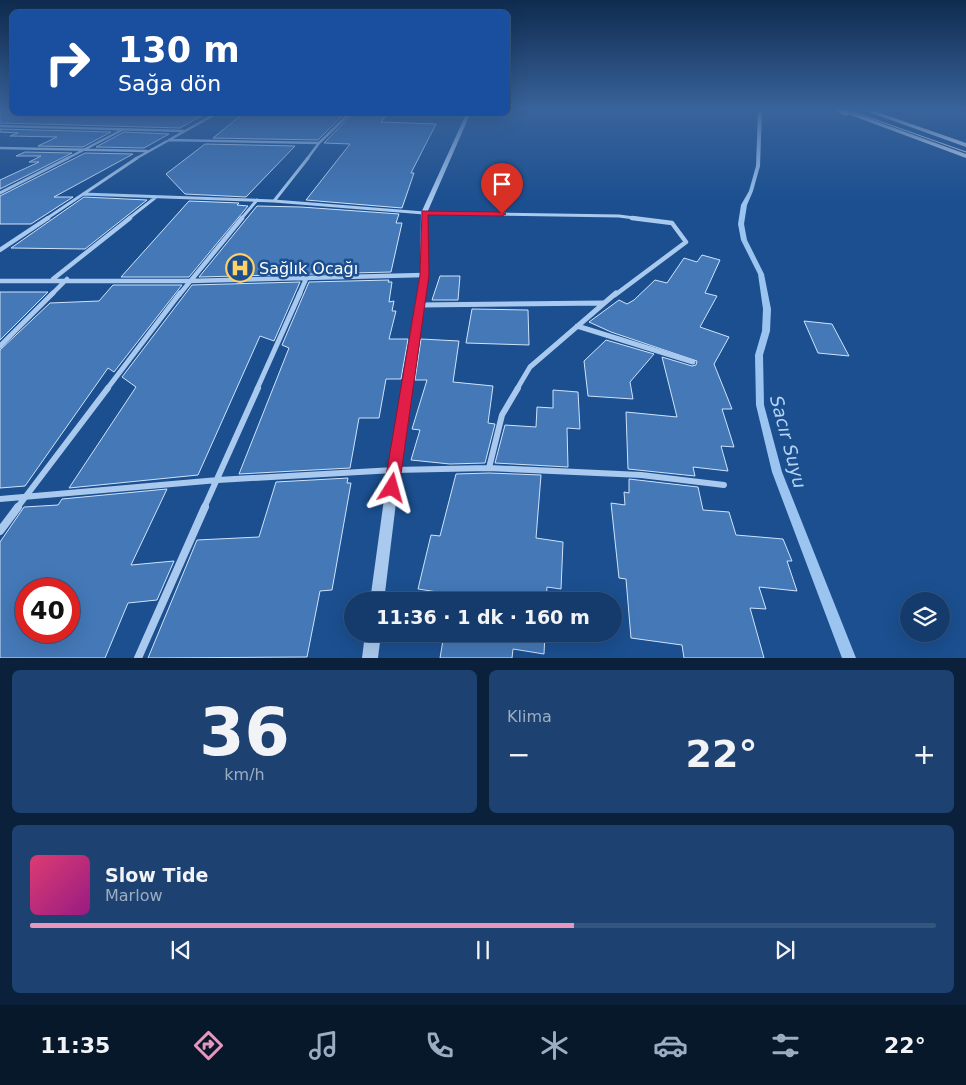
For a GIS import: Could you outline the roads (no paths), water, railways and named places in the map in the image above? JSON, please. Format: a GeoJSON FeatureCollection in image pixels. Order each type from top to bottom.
{"type":"FeatureCollection","features":[{"type":"Feature","properties":{"kind":"main road"},"geometry":{"type":"LineString","coordinates":[[922,141],[966,156]]}},
{"type":"Feature","properties":{"kind":"main road"},"geometry":{"type":"LineString","coordinates":[[954,141],[966,145]]}},
{"type":"Feature","properties":{"kind":"street"},"geometry":{"type":"LineString","coordinates":[[0,192],[101,141]]}},
{"type":"Feature","properties":{"kind":"street"},"geometry":{"type":"LineString","coordinates":[[0,250],[147,151],[167,141]]}},
{"type":"Feature","properties":{"kind":"street"},"geometry":{"type":"LineString","coordinates":[[204,141],[319,143]]}},
{"type":"Feature","properties":{"kind":"street"},"geometry":{"type":"LineString","coordinates":[[274,200],[321,141]]}},
{"type":"Feature","properties":{"kind":"street"},"geometry":{"type":"LineString","coordinates":[[378,592],[394,470],[424,275],[424,213],[456,141]]}},
{"type":"Feature","properties":{"kind":"street"},"geometry":{"type":"LineString","coordinates":[[0,150],[5,148],[147,151]]}},
{"type":"Feature","properties":{"kind":"street"},"geometry":{"type":"LineString","coordinates":[[82,194],[274,200],[424,213],[619,216],[672,224],[686,242],[603,304],[530,366],[502,415],[489,468]]}},
{"type":"Feature","properties":{"kind":"street"},"geometry":{"type":"LineString","coordinates":[[52,279],[156,197]]}},
{"type":"Feature","properties":{"kind":"street"},"geometry":{"type":"LineString","coordinates":[[0,531],[189,281],[257,200]]}},
{"type":"Feature","properties":{"kind":"street"},"geometry":{"type":"LineString","coordinates":[[0,280],[189,281],[424,275]]}},
{"type":"Feature","properties":{"kind":"street"},"geometry":{"type":"LineString","coordinates":[[138,658],[306,279]]}},
{"type":"Feature","properties":{"kind":"street"},"geometry":{"type":"LineString","coordinates":[[0,346],[68,280]]}},
{"type":"Feature","properties":{"kind":"street"},"geometry":{"type":"LineString","coordinates":[[420,305],[603,304]]}},
{"type":"Feature","properties":{"kind":"street"},"geometry":{"type":"LineString","coordinates":[[577,326],[693,362]]}},
{"type":"Feature","properties":{"kind":"street"},"geometry":{"type":"LineString","coordinates":[[0,499],[218,480],[394,470],[489,468],[641,475],[724,485]]}},
{"type":"Feature","properties":{"kind":"street"},"geometry":{"type":"LineString","coordinates":[[370,658],[372,642]]}},
{"type":"Feature","properties":{"kind":"waterway","name":"Sacır Suyu"},"geometry":{"type":"LineString","coordinates":[[759,141],[758,166],[751,191],[744,205],[741,224],[744,240],[761,274],[767,309],[766,331],[759,355],[760,405],[777,472],[849,658]]}},
{"type":"Feature","properties":{"kind":"tram line"},"geometry":{"type":"LineString","coordinates":[[934,141],[966,152]]}},
{"type":"Feature","properties":{"kind":"place","name":"Sağlık Ocağı"},"geometry":{"type":"Point","coordinates":[240,268]}}]}
